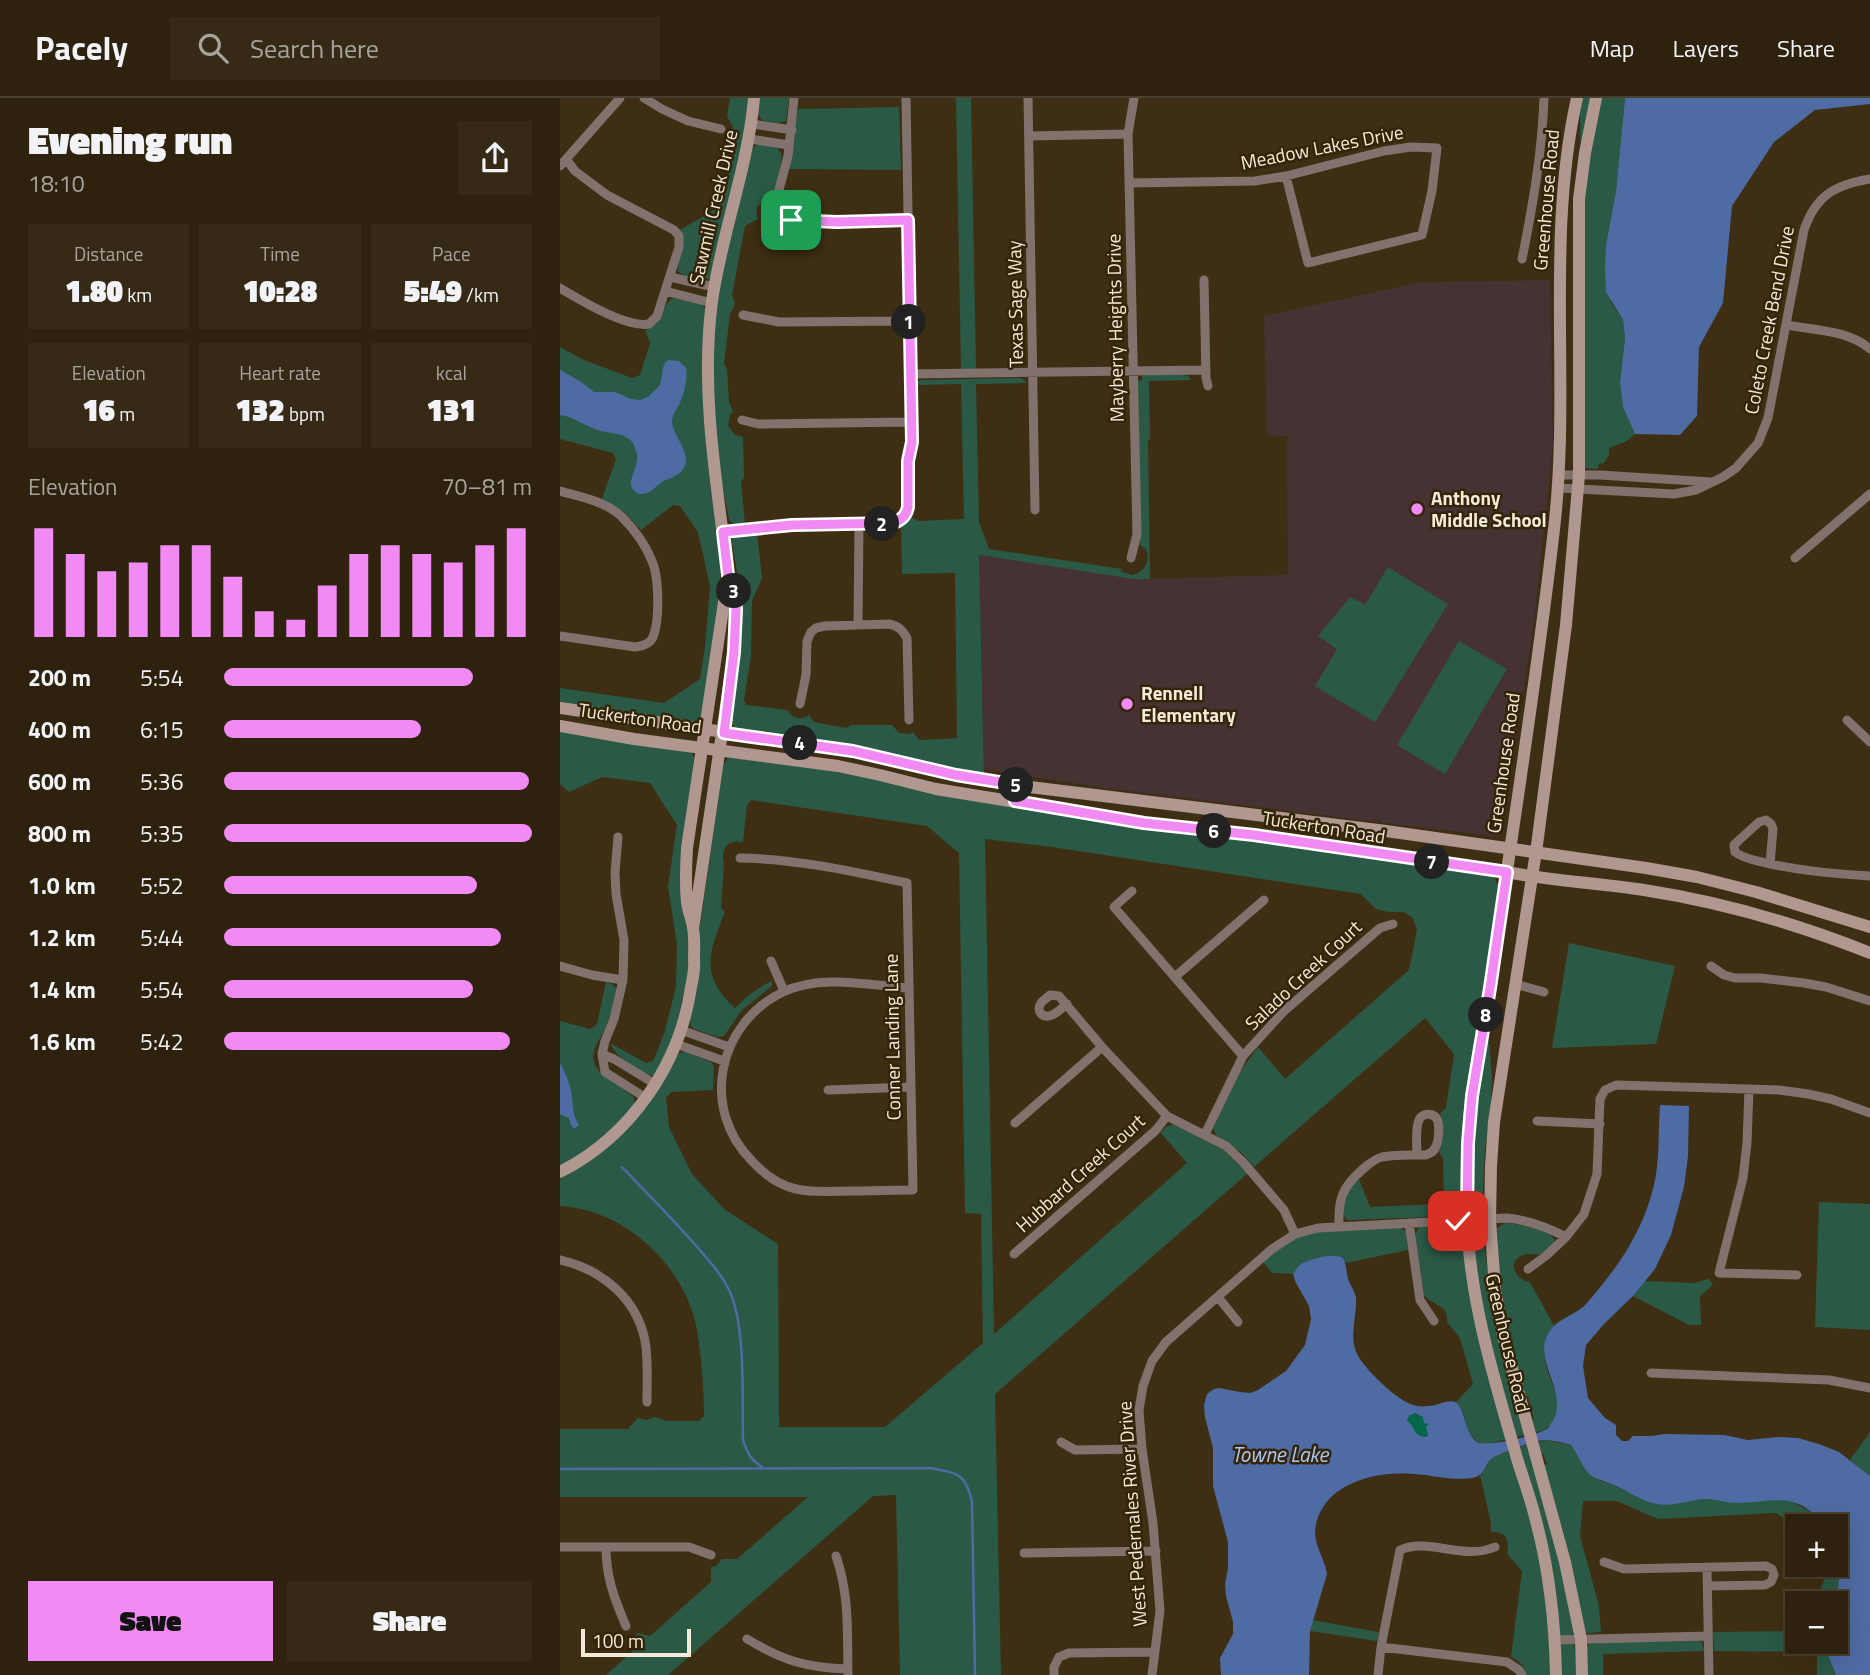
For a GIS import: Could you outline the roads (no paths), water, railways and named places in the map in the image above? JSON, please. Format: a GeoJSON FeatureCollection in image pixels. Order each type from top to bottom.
{"type":"FeatureCollection","features":[{"type":"Feature","properties":{"kind":"main road","name":"Sawmill Creek Drive"},"geometry":{"type":"LineString","coordinates":[[693,929],[724,733],[736,633],[735,594],[728,575],[710,435],[708,348],[720,255],[750,139],[754,98]]}},
{"type":"Feature","properties":{"kind":"main road","name":"Greenhouse Road"},"geometry":{"type":"LineString","coordinates":[[1556,1675],[1555,1640],[1545,1559],[1481,1329],[1471,1273],[1467,1220],[1468,1143],[1472,1096],[1537,663],[1559,482],[1559,241],[1563,190],[1577,98]]}},
{"type":"Feature","properties":{"kind":"main road","name":"Greenhouse Road"},"geometry":{"type":"LineString","coordinates":[[1582,1675],[1581,1639],[1565,1562],[1503,1336],[1495,1287],[1490,1220],[1494,1122],[1561,666],[1578,489],[1579,199],[1596,98]]}},
{"type":"Feature","properties":{"kind":"main road"},"geometry":{"type":"LineString","coordinates":[[1559,282],[1578,282]]}},
{"type":"Feature","properties":{"kind":"main road","name":"Sawmill Creek Drive"},"geometry":{"type":"LineString","coordinates":[[693,929],[687,904],[686,869],[690,827],[728,575]]}},
{"type":"Feature","properties":{"kind":"main road"},"geometry":{"type":"LineString","coordinates":[[1537,663],[1561,666]]}},
{"type":"Feature","properties":{"kind":"main road","name":"Tuckerton Road"},"geometry":{"type":"LineString","coordinates":[[560,708],[853,751],[956,775],[1018,785],[1386,831],[1646,868],[1756,892],[1870,927]]}},
{"type":"Feature","properties":{"kind":"main road","name":"Tuckerton Road"},"geometry":{"type":"LineString","coordinates":[[560,726],[634,739],[838,766],[936,789],[1144,823],[1254,835],[1531,877],[1645,891],[1721,906],[1812,931],[1870,953]]}},
{"type":"Feature","properties":{"kind":"main road"},"geometry":{"type":"LineString","coordinates":[[1015,801],[1018,785]]}},
{"type":"Feature","properties":{"kind":"main road"},"geometry":{"type":"LineString","coordinates":[[560,1172],[576,1164],[611,1137],[641,1105],[655,1084],[676,1044],[688,1007],[695,964],[693,929]]}},
{"type":"Feature","properties":{"kind":"street"},"geometry":{"type":"LineString","coordinates":[[560,288],[588,305],[644,325],[654,321],[670,277],[679,247],[679,236],[667,225],[607,195],[563,163],[620,98]]}},
{"type":"Feature","properties":{"kind":"street"},"geometry":{"type":"LineString","coordinates":[[645,98],[688,121],[721,129]]}},
{"type":"Feature","properties":{"kind":"street"},"geometry":{"type":"LineString","coordinates":[[794,98],[792,130],[772,216],[791,220],[837,222],[908,220]]}},
{"type":"Feature","properties":{"kind":"street"},"geometry":{"type":"LineString","coordinates":[[723,532],[765,526],[894,523],[906,513],[908,461],[912,442],[906,98]]}},
{"type":"Feature","properties":{"kind":"street","name":"Texas Sage Way"},"geometry":{"type":"LineString","coordinates":[[1028,98],[1035,510]]}},
{"type":"Feature","properties":{"kind":"street","name":"Mayberry Heights Drive"},"geometry":{"type":"LineString","coordinates":[[1131,558],[1137,534],[1128,134],[1134,98]]}},
{"type":"Feature","properties":{"kind":"street"},"geometry":{"type":"LineString","coordinates":[[1522,259],[1538,175],[1544,98]]}},
{"type":"Feature","properties":{"kind":"street"},"geometry":{"type":"LineString","coordinates":[[752,124],[792,130]]}},
{"type":"Feature","properties":{"kind":"street"},"geometry":{"type":"LineString","coordinates":[[1029,136],[1128,134]]}},
{"type":"Feature","properties":{"kind":"street"},"geometry":{"type":"LineString","coordinates":[[750,139],[789,145]]}},
{"type":"Feature","properties":{"kind":"street","name":"Meadow Lakes Drive"},"geometry":{"type":"LineString","coordinates":[[1129,183],[1255,181],[1286,176],[1384,151],[1437,148],[1423,235],[1308,263],[1286,176]]}},
{"type":"Feature","properties":{"kind":"street","name":"Coleto Creek Bend Drive"},"geometry":{"type":"LineString","coordinates":[[1559,482],[1578,489],[1674,494],[1696,490],[1736,468],[1758,443],[1769,418],[1804,230],[1809,216],[1828,193],[1842,185],[1870,179]]}},
{"type":"Feature","properties":{"kind":"street"},"geometry":{"type":"LineString","coordinates":[[670,277],[715,287]]}},
{"type":"Feature","properties":{"kind":"street"},"geometry":{"type":"LineString","coordinates":[[1204,281],[1208,386]]}},
{"type":"Feature","properties":{"kind":"street"},"geometry":{"type":"LineString","coordinates":[[665,291],[712,303]]}},
{"type":"Feature","properties":{"kind":"street"},"geometry":{"type":"LineString","coordinates":[[743,315],[779,322],[909,321]]}},
{"type":"Feature","properties":{"kind":"street"},"geometry":{"type":"LineString","coordinates":[[1786,325],[1843,335],[1870,349]]}},
{"type":"Feature","properties":{"kind":"street"},"geometry":{"type":"LineString","coordinates":[[910,374],[1206,370]]}},
{"type":"Feature","properties":{"kind":"street"},"geometry":{"type":"LineString","coordinates":[[742,420],[758,424],[910,422]]}},
{"type":"Feature","properties":{"kind":"street"},"geometry":{"type":"LineString","coordinates":[[1559,482],[1579,475],[1711,482]]}},
{"type":"Feature","properties":{"kind":"street"},"geometry":{"type":"LineString","coordinates":[[1655,493],[1656,479]]}},
{"type":"Feature","properties":{"kind":"street"},"geometry":{"type":"LineString","coordinates":[[560,491],[607,506],[621,516],[640,538],[653,564],[658,592],[653,636],[649,643],[643,646],[560,636]]}},
{"type":"Feature","properties":{"kind":"street"},"geometry":{"type":"LineString","coordinates":[[1796,558],[1870,494]]}},
{"type":"Feature","properties":{"kind":"street"},"geometry":{"type":"LineString","coordinates":[[859,524],[859,625]]}},
{"type":"Feature","properties":{"kind":"street"},"geometry":{"type":"LineString","coordinates":[[800,704],[806,676],[807,641],[811,632],[825,625],[889,624],[903,631],[908,642],[909,720]]}},
{"type":"Feature","properties":{"kind":"street"},"geometry":{"type":"LineString","coordinates":[[1847,720],[1870,742]]}},
{"type":"Feature","properties":{"kind":"street"},"geometry":{"type":"LineString","coordinates":[[1770,864],[1773,829],[1766,820],[1759,822],[1734,845],[1735,852],[1740,856],[1770,864],[1810,872],[1870,876]]}},
{"type":"Feature","properties":{"kind":"street"},"geometry":{"type":"LineString","coordinates":[[618,837],[615,873],[624,940],[623,980],[620,1000],[602,1054],[605,1072],[646,1098]]}},
{"type":"Feature","properties":{"kind":"street","name":"Conner Landing Lane"},"geometry":{"type":"LineString","coordinates":[[724,1061],[722,1096],[725,1117],[733,1136],[744,1154],[776,1180],[795,1189],[812,1191],[913,1190],[907,883],[813,863],[740,858]]}},
{"type":"Feature","properties":{"kind":"street"},"geometry":{"type":"LineString","coordinates":[[1132,891],[1114,907],[1243,1056]]}},
{"type":"Feature","properties":{"kind":"street"},"geometry":{"type":"LineString","coordinates":[[1175,976],[1264,900]]}},
{"type":"Feature","properties":{"kind":"street","name":"Salado Creek Court"},"geometry":{"type":"LineString","coordinates":[[1205,1134],[1243,1056],[1284,1011],[1380,928],[1393,924]]}},
{"type":"Feature","properties":{"kind":"street"},"geometry":{"type":"LineString","coordinates":[[771,961],[784,991]]}},
{"type":"Feature","properties":{"kind":"street"},"geometry":{"type":"LineString","coordinates":[[560,966],[623,980]]}},
{"type":"Feature","properties":{"kind":"street"},"geometry":{"type":"LineString","coordinates":[[1711,966],[1724,975],[1735,978],[1804,983],[1870,1001]]}},
{"type":"Feature","properties":{"kind":"street"},"geometry":{"type":"LineString","coordinates":[[676,1044],[724,1061],[729,1046],[755,1010],[784,991],[819,983],[908,988]]}},
{"type":"Feature","properties":{"kind":"street"},"geometry":{"type":"LineString","coordinates":[[1515,984],[1544,992]]}},
{"type":"Feature","properties":{"kind":"street"},"geometry":{"type":"LineString","coordinates":[[1067,1004],[1102,1047],[1167,1116],[1226,1146],[1243,1162],[1284,1210],[1295,1234]]}},
{"type":"Feature","properties":{"kind":"street"},"geometry":{"type":"LineString","coordinates":[[681,1030],[729,1046]]}},
{"type":"Feature","properties":{"kind":"street"},"geometry":{"type":"LineString","coordinates":[[1015,1123],[1102,1047]]}},
{"type":"Feature","properties":{"kind":"street"},"geometry":{"type":"LineString","coordinates":[[602,1054],[655,1084]]}},
{"type":"Feature","properties":{"kind":"street"},"geometry":{"type":"LineString","coordinates":[[1528,1269],[1566,1237],[1584,1214],[1597,1174],[1600,1100],[1605,1090],[1616,1085],[1749,1089],[1808,1094],[1849,1104],[1870,1113]]}},
{"type":"Feature","properties":{"kind":"street"},"geometry":{"type":"LineString","coordinates":[[828,1090],[911,1087]]}},
{"type":"Feature","properties":{"kind":"street"},"geometry":{"type":"LineString","coordinates":[[1749,1089],[1743,1178],[1720,1273],[1797,1275]]}},
{"type":"Feature","properties":{"kind":"street","name":"Hubbard Creek Court"},"geometry":{"type":"LineString","coordinates":[[1014,1254],[1155,1131],[1167,1116]]}},
{"type":"Feature","properties":{"kind":"street"},"geometry":{"type":"LineString","coordinates":[[1537,1121],[1600,1124]]}},
{"type":"Feature","properties":{"kind":"street"},"geometry":{"type":"LineString","coordinates":[[1339,1226],[1338,1206],[1344,1189],[1355,1176],[1373,1161],[1383,1157],[1417,1155]]}},
{"type":"Feature","properties":{"kind":"street","name":"West Pedernales River Drive"},"geometry":{"type":"LineString","coordinates":[[1152,1675],[1160,1611],[1156,1551],[1139,1410],[1143,1386],[1153,1361],[1166,1342],[1272,1249],[1295,1234],[1339,1226],[1522,1219],[1545,1226],[1566,1237]]}},
{"type":"Feature","properties":{"kind":"street"},"geometry":{"type":"LineString","coordinates":[[1409,1223],[1420,1300],[1434,1321]]}},
{"type":"Feature","properties":{"kind":"street"},"geometry":{"type":"LineString","coordinates":[[560,1260],[598,1274],[618,1290],[632,1308],[641,1327],[646,1349],[647,1402]]}},
{"type":"Feature","properties":{"kind":"street"},"geometry":{"type":"LineString","coordinates":[[1218,1297],[1238,1322]]}},
{"type":"Feature","properties":{"kind":"street"},"geometry":{"type":"LineString","coordinates":[[1651,1373],[1829,1380],[1870,1388]]}},
{"type":"Feature","properties":{"kind":"street"},"geometry":{"type":"LineString","coordinates":[[1061,1442],[1075,1450],[1142,1449]]}},
{"type":"Feature","properties":{"kind":"street"},"geometry":{"type":"LineString","coordinates":[[560,1546],[689,1547],[711,1555]]}},
{"type":"Feature","properties":{"kind":"street"},"geometry":{"type":"LineString","coordinates":[[1378,1675],[1400,1550],[1409,1546],[1420,1546],[1471,1553],[1495,1547]]}},
{"type":"Feature","properties":{"kind":"street"},"geometry":{"type":"LineString","coordinates":[[606,1547],[609,1583],[626,1626]]}},
{"type":"Feature","properties":{"kind":"street"},"geometry":{"type":"LineString","coordinates":[[1024,1553],[1156,1551]]}},
{"type":"Feature","properties":{"kind":"street"},"geometry":{"type":"LineString","coordinates":[[747,1639],[803,1665],[848,1672],[847,1601],[844,1578],[836,1556]]}},
{"type":"Feature","properties":{"kind":"street"},"geometry":{"type":"LineString","coordinates":[[1604,1562],[1624,1569],[1766,1566],[1772,1569],[1774,1575],[1771,1582],[1765,1585],[1708,1586]]}},
{"type":"Feature","properties":{"kind":"street"},"geometry":{"type":"LineString","coordinates":[[1707,1567],[1709,1675]]}},
{"type":"Feature","properties":{"kind":"street"},"geometry":{"type":"LineString","coordinates":[[1555,1640],[1708,1636]]}},
{"type":"Feature","properties":{"kind":"street"},"geometry":{"type":"LineString","coordinates":[[1381,1647],[1507,1662],[1520,1672]]}},
{"type":"Feature","properties":{"kind":"street"},"geometry":{"type":"LineString","coordinates":[[1054,1675],[1054,1667],[1059,1657],[1069,1653],[1155,1652]]}},
{"type":"Feature","properties":{"kind":"water"},"geometry":{"type":"Polygon","coordinates":[[[1625,98],[1870,98],[1870,104],[1815,110],[1774,142],[1732,206],[1723,303],[1699,347],[1697,416],[1680,435],[1635,434],[1623,407],[1620,383],[1625,338],[1623,320],[1606,292],[1605,270],[1625,98]]]}},
{"type":"Feature","properties":{"kind":"water"},"geometry":{"type":"Polygon","coordinates":[[[668,360],[679,361],[686,368],[684,391],[672,420],[686,462],[677,475],[649,492],[639,494],[631,485],[637,461],[632,441],[560,415],[560,370],[594,392],[615,392],[640,400],[648,397],[660,385],[663,368],[668,360]]]}},
{"type":"Feature","properties":{"kind":"water"},"geometry":{"type":"Polygon","coordinates":[[[560,1063],[569,1083],[579,1125],[574,1129],[569,1118],[560,1114],[560,1063]]]}},
{"type":"Feature","properties":{"kind":"water","name":"Towne Lake"},"geometry":{"type":"Polygon","coordinates":[[[1660,1105],[1689,1106],[1684,1187],[1671,1235],[1655,1269],[1586,1345],[1583,1366],[1588,1398],[1605,1418],[1616,1425],[1616,1435],[1622,1441],[1628,1441],[1633,1436],[1664,1434],[1724,1435],[1748,1440],[1798,1438],[1839,1452],[1870,1476],[1870,1675],[1836,1675],[1828,1654],[1848,1654],[1848,1591],[1838,1591],[1839,1577],[1848,1577],[1848,1514],[1813,1514],[1795,1503],[1774,1500],[1737,1503],[1704,1499],[1668,1505],[1650,1503],[1590,1475],[1571,1445],[1545,1440],[1494,1457],[1481,1473],[1472,1478],[1384,1475],[1355,1482],[1337,1492],[1321,1510],[1315,1528],[1327,1574],[1310,1631],[1309,1675],[1221,1675],[1220,1658],[1233,1634],[1225,1584],[1228,1542],[1213,1486],[1213,1448],[1204,1405],[1207,1394],[1214,1389],[1250,1393],[1258,1390],[1286,1371],[1305,1345],[1311,1319],[1309,1306],[1293,1274],[1298,1267],[1322,1257],[1343,1258],[1356,1298],[1353,1335],[1355,1349],[1368,1369],[1402,1400],[1421,1406],[1455,1402],[1477,1442],[1513,1440],[1535,1434],[1548,1428],[1557,1407],[1544,1350],[1546,1339],[1556,1324],[1587,1303],[1628,1248],[1649,1202],[1658,1156],[1660,1105]],[[1415,1413],[1409,1416],[1407,1421],[1418,1434],[1426,1437],[1426,1427],[1429,1424],[1424,1423],[1423,1417],[1415,1413]]]}},
{"type":"Feature","properties":{"kind":"waterway"},"geometry":{"type":"LineString","coordinates":[[622,1167],[699,1249],[730,1292],[741,1344],[743,1440],[750,1456],[762,1467]]}},
{"type":"Feature","properties":{"kind":"waterway"},"geometry":{"type":"LineString","coordinates":[[560,1469],[930,1468],[959,1476],[967,1486],[972,1502],[975,1675]]}},
{"type":"Feature","properties":{"kind":"place","name":"Anthony Middle School"},"geometry":{"type":"Point","coordinates":[1417,509]}},
{"type":"Feature","properties":{"kind":"place","name":"Rennell Elementary"},"geometry":{"type":"Point","coordinates":[1127,704]}}]}
